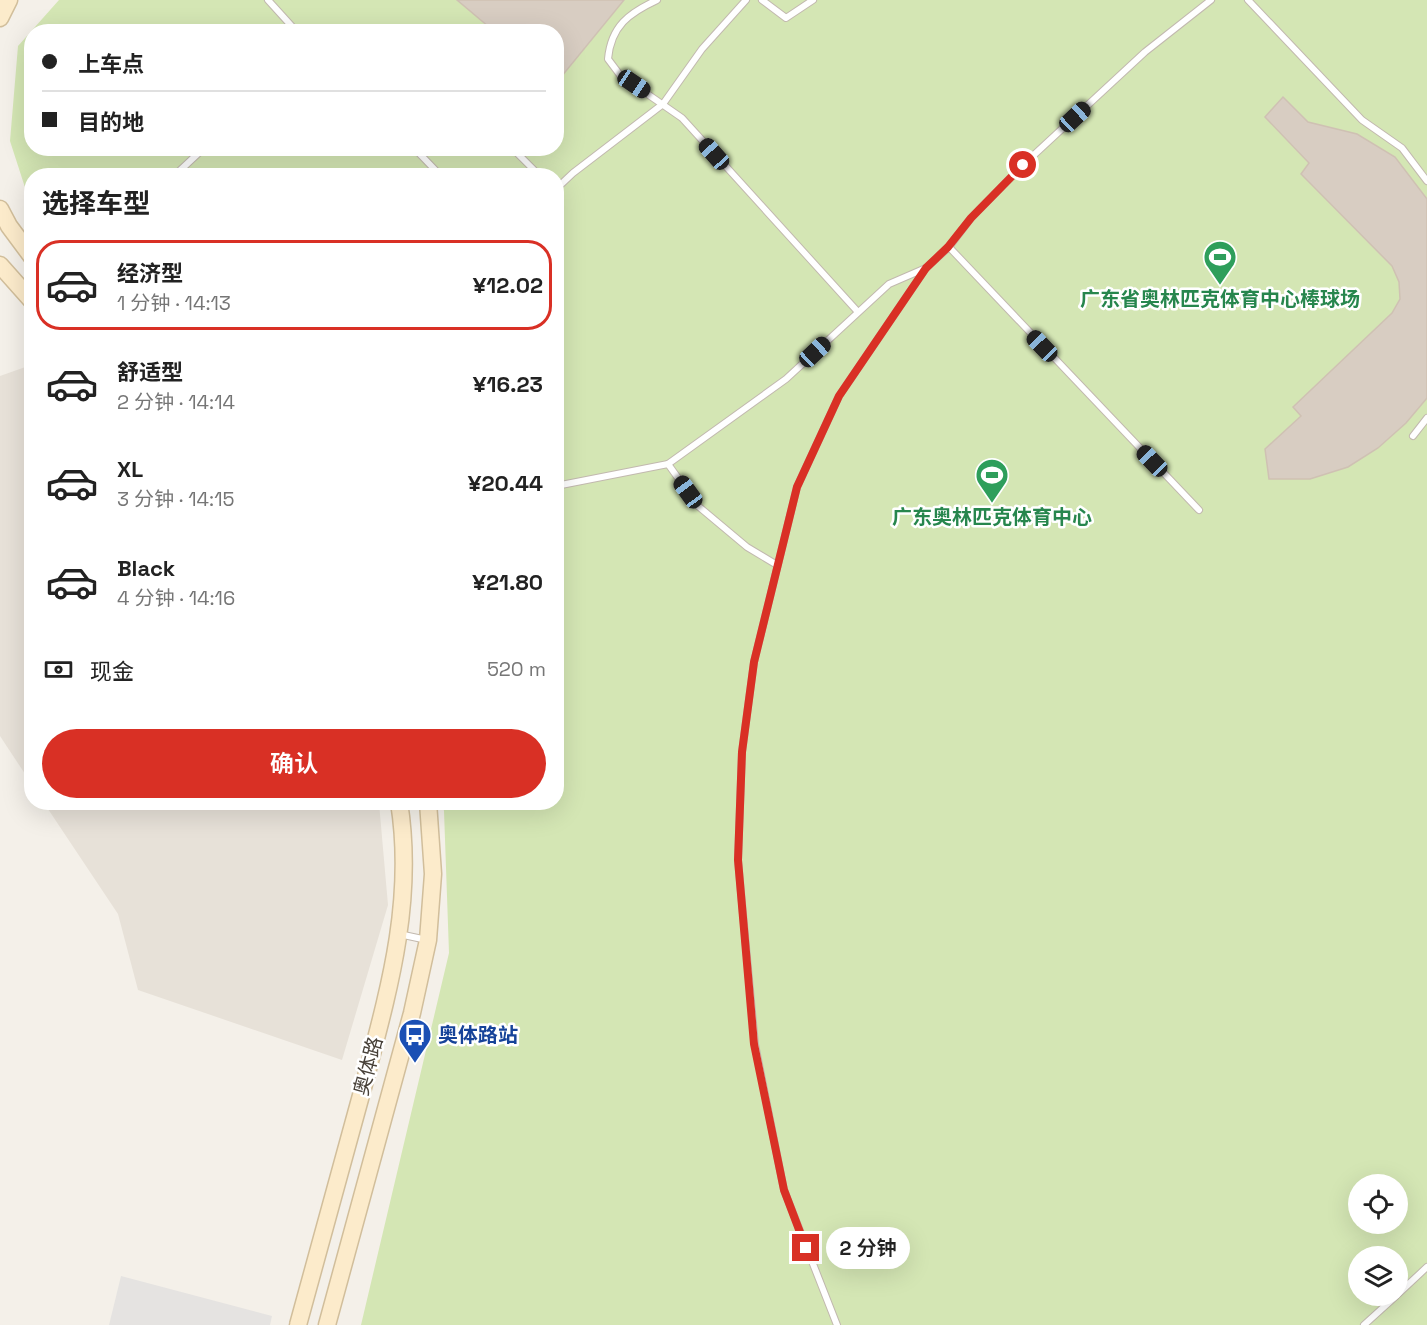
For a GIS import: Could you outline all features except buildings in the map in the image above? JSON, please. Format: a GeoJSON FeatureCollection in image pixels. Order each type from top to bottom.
{"type":"FeatureCollection","features":[{"type":"Feature","properties":{"kind":"street"},"geometry":{"type":"LineString","coordinates":[[0,18],[9,0]]}},
{"type":"Feature","properties":{"kind":"street"},"geometry":{"type":"LineString","coordinates":[[0,209],[24,246]]}},
{"type":"Feature","properties":{"kind":"street"},"geometry":{"type":"LineString","coordinates":[[0,265],[24,292]]}},
{"type":"Feature","properties":{"kind":"street","name":"奥体路"},"geometry":{"type":"LineString","coordinates":[[298,1325],[372,1052],[399,934],[404,896],[405,846],[400,810]]}},
{"type":"Feature","properties":{"kind":"street","name":"奥体路"},"geometry":{"type":"LineString","coordinates":[[327,1325],[412,1012],[428,940],[433,874],[429,810]]}},
{"type":"Feature","properties":{"kind":"lane"},"geometry":{"type":"LineString","coordinates":[[267,0],[290,24]]}},
{"type":"Feature","properties":{"kind":"lane"},"geometry":{"type":"LineString","coordinates":[[657,0],[638,9],[615,31],[609,45],[608,58],[620,75],[682,118],[858,312]]}},
{"type":"Feature","properties":{"kind":"lane"},"geometry":{"type":"LineString","coordinates":[[564,181],[663,104],[702,49],[746,0]]}},
{"type":"Feature","properties":{"kind":"lane"},"geometry":{"type":"LineString","coordinates":[[762,0],[786,18],[813,0]]}},
{"type":"Feature","properties":{"kind":"lane"},"geometry":{"type":"LineString","coordinates":[[837,1325],[784,1190],[754,1044],[738,860],[742,752],[754,662],[797,487],[839,396],[926,268],[1023,165],[1145,52],[1211,0]]}},
{"type":"Feature","properties":{"kind":"lane"},"geometry":{"type":"LineString","coordinates":[[1248,0],[1362,120],[1402,148],[1427,181]]}},
{"type":"Feature","properties":{"kind":"lane"},"geometry":{"type":"LineString","coordinates":[[183,168],[195,156]]}},
{"type":"Feature","properties":{"kind":"lane"},"geometry":{"type":"LineString","coordinates":[[422,156],[433,168]]}},
{"type":"Feature","properties":{"kind":"lane"},"geometry":{"type":"LineString","coordinates":[[520,156],[532,168]]}},
{"type":"Feature","properties":{"kind":"lane"},"geometry":{"type":"LineString","coordinates":[[948,247],[1199,510]]}},
{"type":"Feature","properties":{"kind":"lane"},"geometry":{"type":"LineString","coordinates":[[564,484],[668,464],[786,379],[889,284],[926,268]]}},
{"type":"Feature","properties":{"kind":"lane"},"geometry":{"type":"LineString","coordinates":[[1413,436],[1427,418]]}},
{"type":"Feature","properties":{"kind":"lane"},"geometry":{"type":"LineString","coordinates":[[668,464],[698,506],[747,547],[777,565]]}},
{"type":"Feature","properties":{"kind":"lane"},"geometry":{"type":"LineString","coordinates":[[399,934],[428,940]]}},
{"type":"Feature","properties":{"kind":"lane"},"geometry":{"type":"LineString","coordinates":[[1408,1285],[1427,1267]]}},
{"type":"Feature","properties":{"kind":"lane"},"geometry":{"type":"LineString","coordinates":[[1364,1325],[1385,1306]]}},
{"type":"Feature","properties":{"kind":"shaded area"},"geometry":{"type":"Polygon","coordinates":[[[24,368],[24,772],[0,736],[0,376],[24,368]]]}},
{"type":"Feature","properties":{"kind":"shaded area"},"geometry":{"type":"Polygon","coordinates":[[[49,810],[380,810],[388,905],[342,1060],[138,990],[118,914],[49,810]]]}},
{"type":"Feature","properties":{"kind":"shaded area"},"geometry":{"type":"Polygon","coordinates":[[[121,1276],[272,1316],[270,1325],[109,1325],[121,1276]]]}},
{"type":"Feature","properties":{"kind":"green space","name":"广东奥林匹克体育中心"},"geometry":{"type":"Polygon","coordinates":[[[59,0],[1427,0],[1427,1325],[361,1325],[449,953],[444,810],[564,810],[564,168],[24,168],[24,184],[10,141],[18,46],[24,39],[24,156],[564,156],[564,24],[38,24],[59,0]]]}},
{"type":"Feature","properties":{"kind":"place","name":"广东省奥林匹克体育中心棒球场"},"geometry":{"type":"Point","coordinates":[1220,286]}},
{"type":"Feature","properties":{"kind":"place","name":"广东奥林匹克体育中心"},"geometry":{"type":"Point","coordinates":[992,504]}},
{"type":"Feature","properties":{"kind":"place","name":"奥体路站"},"geometry":{"type":"Point","coordinates":[415,1064]}},
{"type":"Feature","properties":{"kind":"route"},"geometry":{"type":"LineString","coordinates":[[806,1248],[784,1190],[754,1044],[738,860],[742,752],[754,662],[797,487],[839,396],[926,268],[1023,165]]}}]}
